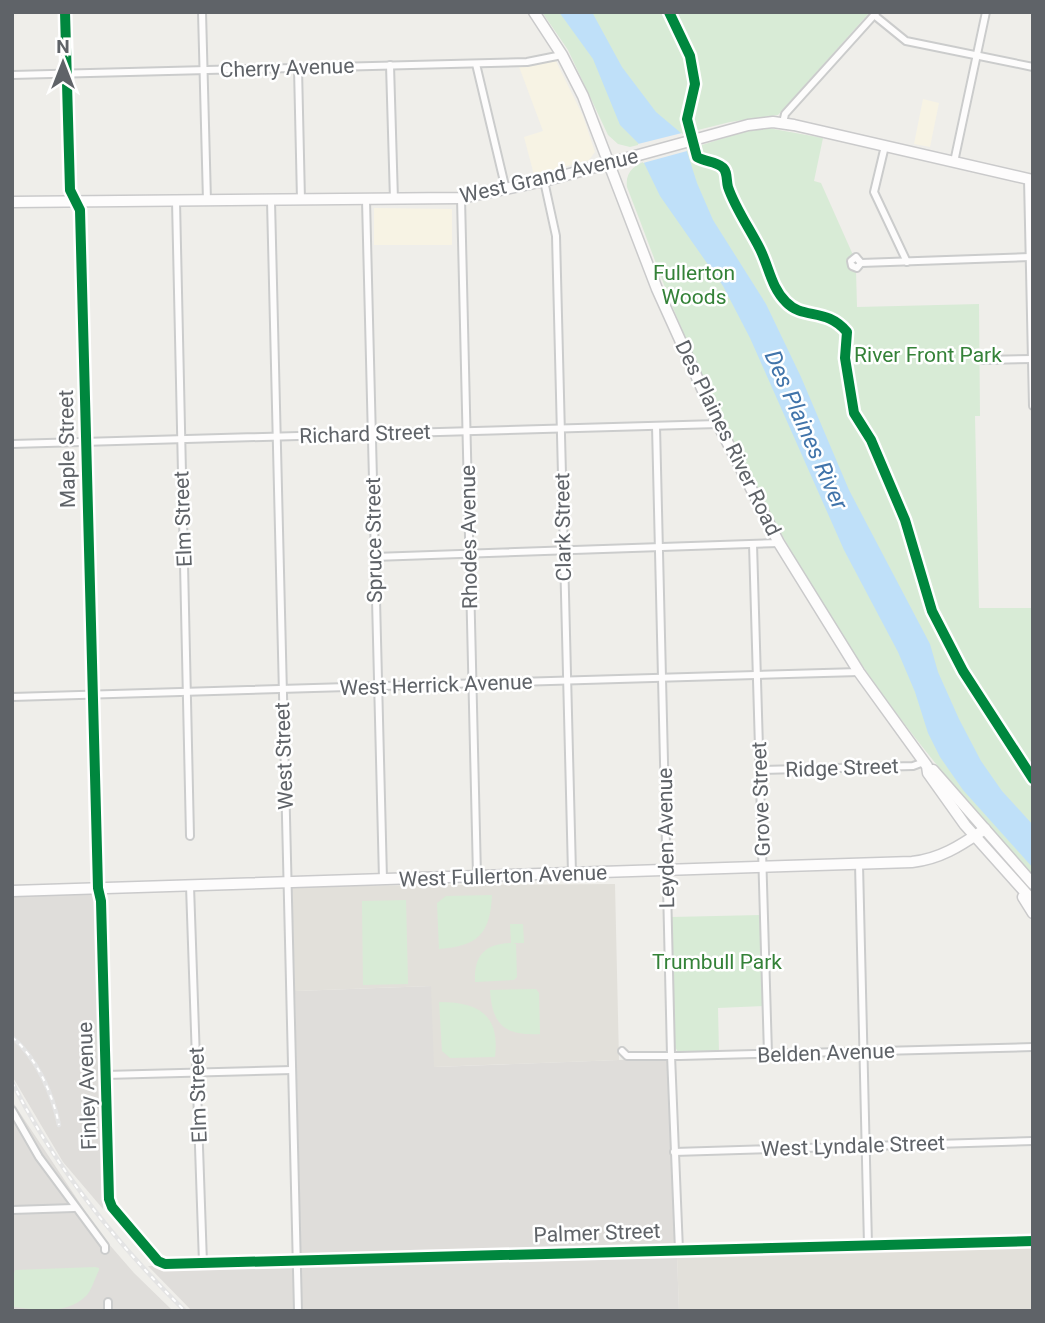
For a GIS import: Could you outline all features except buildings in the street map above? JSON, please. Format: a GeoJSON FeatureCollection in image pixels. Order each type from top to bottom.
{"type":"FeatureCollection","features":[{"type":"Feature","properties":{"kind":"main road","name":"Des Plaines River Road"},"geometry":{"type":"LineString","coordinates":[[534,12],[562,55],[583,96],[657,289],[718,424],[779,543],[859,672],[925,764],[928,773],[974,836],[1033,901]]}},
{"type":"Feature","properties":{"kind":"main road","name":"West Grand Avenue"},"geometry":{"type":"LineString","coordinates":[[12,202],[461,198],[544,181],[748,125],[783,123],[1030,179]]}},
{"type":"Feature","properties":{"kind":"main road","name":"Des Plaines River Road"},"geometry":{"type":"LineString","coordinates":[[925,764],[1033,884]]}},
{"type":"Feature","properties":{"kind":"main road","name":"West Fullerton Avenue"},"geometry":{"type":"LineString","coordinates":[[12,891],[929,860],[949,853],[985,829]]}},
{"type":"Feature","properties":{"kind":"main road"},"geometry":{"type":"LineString","coordinates":[[1014,881],[1033,913]]}},
{"type":"Feature","properties":{"kind":"street","name":"Maple Street"},"geometry":{"type":"LineString","coordinates":[[65,12],[70,190],[80,210],[98,888]]}},
{"type":"Feature","properties":{"kind":"street"},"geometry":{"type":"LineString","coordinates":[[202,12],[207,201]]}},
{"type":"Feature","properties":{"kind":"street"},"geometry":{"type":"LineString","coordinates":[[954,162],[986,12]]}},
{"type":"Feature","properties":{"kind":"street"},"geometry":{"type":"LineString","coordinates":[[783,123],[785,114],[876,14],[906,41],[1033,67]]}},
{"type":"Feature","properties":{"kind":"street","name":"Cherry Avenue"},"geometry":{"type":"LineString","coordinates":[[12,75],[476,64],[527,62],[562,55]]}},
{"type":"Feature","properties":{"kind":"street"},"geometry":{"type":"LineString","coordinates":[[476,64],[506,190]]}},
{"type":"Feature","properties":{"kind":"street"},"geometry":{"type":"LineString","coordinates":[[390,65],[394,200]]}},
{"type":"Feature","properties":{"kind":"street"},"geometry":{"type":"LineString","coordinates":[[298,68],[301,201]]}},
{"type":"Feature","properties":{"kind":"street"},"geometry":{"type":"LineString","coordinates":[[885,146],[874,192],[907,262]]}},
{"type":"Feature","properties":{"kind":"street"},"geometry":{"type":"LineString","coordinates":[[1030,179],[1033,406]]}},
{"type":"Feature","properties":{"kind":"street","name":"Clark Street"},"geometry":{"type":"LineString","coordinates":[[544,181],[556,236],[572,873]]}},
{"type":"Feature","properties":{"kind":"street","name":"Rhodes Avenue"},"geometry":{"type":"LineString","coordinates":[[461,198],[477,877]]}},
{"type":"Feature","properties":{"kind":"street","name":"Spruce Street"},"geometry":{"type":"LineString","coordinates":[[366,200],[383,879]]}},
{"type":"Feature","properties":{"kind":"street","name":"Elm Street"},"geometry":{"type":"LineString","coordinates":[[176,201],[191,836]]}},
{"type":"Feature","properties":{"kind":"street","name":"West Street"},"geometry":{"type":"LineString","coordinates":[[271,201],[298,1311]]}},
{"type":"Feature","properties":{"kind":"street"},"geometry":{"type":"LineString","coordinates":[[861,263],[1030,257]]}},
{"type":"Feature","properties":{"kind":"street"},"geometry":{"type":"LineString","coordinates":[[983,360],[1032,359]]}},
{"type":"Feature","properties":{"kind":"street","name":"Richard Street"},"geometry":{"type":"LineString","coordinates":[[12,444],[718,424]]}},
{"type":"Feature","properties":{"kind":"street","name":"Leyden Avenue"},"geometry":{"type":"LineString","coordinates":[[656,426],[678,1250]]}},
{"type":"Feature","properties":{"kind":"street"},"geometry":{"type":"LineString","coordinates":[[374,557],[779,543]]}},
{"type":"Feature","properties":{"kind":"street","name":"Grove Street"},"geometry":{"type":"LineString","coordinates":[[753,544],[768,1054]]}},
{"type":"Feature","properties":{"kind":"street","name":"West Herrick Avenue"},"geometry":{"type":"LineString","coordinates":[[12,696],[859,672]]}},
{"type":"Feature","properties":{"kind":"street","name":"Ridge Street"},"geometry":{"type":"LineString","coordinates":[[760,770],[925,764]]}},
{"type":"Feature","properties":{"kind":"street"},"geometry":{"type":"LineString","coordinates":[[859,864],[868,1245]]}},
{"type":"Feature","properties":{"kind":"street","name":"Elm Street"},"geometry":{"type":"LineString","coordinates":[[190,886],[203,1263]]}},
{"type":"Feature","properties":{"kind":"street","name":"Finley Avenue"},"geometry":{"type":"LineString","coordinates":[[98,888],[101,901],[109,1201],[162,1264]]}},
{"type":"Feature","properties":{"kind":"street","name":"Belden Avenue"},"geometry":{"type":"LineString","coordinates":[[622,1051],[627,1056],[1033,1047]]}},
{"type":"Feature","properties":{"kind":"street"},"geometry":{"type":"LineString","coordinates":[[105,1075],[292,1070]]}},
{"type":"Feature","properties":{"kind":"street"},"geometry":{"type":"LineString","coordinates":[[12,1110],[39,1157],[105,1246],[104,1250]]}},
{"type":"Feature","properties":{"kind":"street","name":"West Lyndale Street"},"geometry":{"type":"LineString","coordinates":[[674,1152],[1033,1141]]}},
{"type":"Feature","properties":{"kind":"street"},"geometry":{"type":"LineString","coordinates":[[12,1210],[75,1208]]}},
{"type":"Feature","properties":{"kind":"street","name":"Palmer Street"},"geometry":{"type":"LineString","coordinates":[[162,1264],[1033,1241]]}},
{"type":"Feature","properties":{"kind":"street"},"geometry":{"type":"LineString","coordinates":[[108,1302],[108,1311]]}},
{"type":"Feature","properties":{"kind":"shaded area"},"geometry":{"type":"Polygon","coordinates":[[[555,59],[583,116],[595,152],[589,160],[534,175],[524,137],[543,131],[518,64],[555,59]]]}},
{"type":"Feature","properties":{"kind":"shaded area"},"geometry":{"type":"Polygon","coordinates":[[[923,99],[939,103],[930,147],[914,144],[923,99]]]}},
{"type":"Feature","properties":{"kind":"shaded area"},"geometry":{"type":"Polygon","coordinates":[[[374,208],[452,209],[452,245],[374,245],[374,208]]]}},
{"type":"Feature","properties":{"kind":"shaded area"},"geometry":{"type":"Polygon","coordinates":[[[615,884],[619,1060],[434,1067],[431,986],[295,991],[292,886],[615,884]]]}},
{"type":"Feature","properties":{"kind":"shaded area"},"geometry":{"type":"Polygon","coordinates":[[[97,892],[103,1209],[63,1162],[12,1076],[12,896],[97,892]]]}},
{"type":"Feature","properties":{"kind":"shaded area"},"geometry":{"type":"Polygon","coordinates":[[[432,986],[435,1067],[670,1058],[679,1311],[192,1311],[148,1266],[301,1261],[295,991],[432,986]]]}},
{"type":"Feature","properties":{"kind":"shaded area"},"geometry":{"type":"Polygon","coordinates":[[[12,1101],[101,1235],[134,1273],[173,1311],[12,1311],[12,1101]]]}},
{"type":"Feature","properties":{"kind":"shaded area"},"geometry":{"type":"Polygon","coordinates":[[[1033,1245],[1033,1311],[679,1311],[677,1255],[1033,1245]]]}},
{"type":"Feature","properties":{"kind":"green space"},"geometry":{"type":"Polygon","coordinates":[[[542,12],[870,12],[778,115],[730,122],[630,147],[618,144],[608,135],[568,50],[542,12]]]}},
{"type":"Feature","properties":{"kind":"green space"},"geometry":{"type":"Polygon","coordinates":[[[768,128],[823,138],[814,181],[821,183],[853,255],[849,257],[848,264],[851,269],[856,270],[857,307],[979,304],[980,416],[975,416],[979,608],[1032,608],[1033,877],[913,735],[881,693],[823,605],[721,418],[671,302],[627,187],[627,177],[631,170],[647,160],[686,152],[743,132],[768,128]]]}},
{"type":"Feature","properties":{"kind":"green space"},"geometry":{"type":"Polygon","coordinates":[[[492,895],[488,919],[479,936],[463,945],[439,949],[437,903],[446,896],[492,895]]]}},
{"type":"Feature","properties":{"kind":"green space"},"geometry":{"type":"Polygon","coordinates":[[[406,900],[408,984],[363,985],[362,901],[406,900]]]}},
{"type":"Feature","properties":{"kind":"green space","name":"Trumbull Park"},"geometry":{"type":"Polygon","coordinates":[[[761,915],[764,1006],[718,1008],[719,1052],[678,1052],[675,1047],[671,917],[761,915]]]}},
{"type":"Feature","properties":{"kind":"green space"},"geometry":{"type":"Polygon","coordinates":[[[510,924],[523,924],[524,943],[513,943],[516,944],[517,977],[514,980],[475,982],[476,965],[482,953],[494,946],[511,943],[510,924]]]}},
{"type":"Feature","properties":{"kind":"green space"},"geometry":{"type":"Polygon","coordinates":[[[536,989],[539,993],[540,1034],[518,1033],[509,1030],[497,1020],[490,990],[536,989]]]}},
{"type":"Feature","properties":{"kind":"green space"},"geometry":{"type":"Polygon","coordinates":[[[439,1002],[465,1005],[484,1013],[494,1030],[495,1057],[450,1058],[442,1051],[439,1002]]]}},
{"type":"Feature","properties":{"kind":"green space"},"geometry":{"type":"Polygon","coordinates":[[[95,1267],[99,1270],[89,1293],[71,1306],[52,1310],[14,1307],[12,1279],[15,1270],[95,1267]]]}},
{"type":"Feature","properties":{"kind":"water","name":"Des Plaines River"},"geometry":{"type":"Polygon","coordinates":[[[559,12],[592,12],[622,67],[656,112],[681,133],[697,183],[713,220],[766,304],[801,377],[849,490],[930,644],[938,672],[959,719],[981,761],[1002,791],[1033,825],[1033,868],[963,790],[940,757],[928,733],[898,652],[844,550],[750,338],[723,286],[660,196],[644,163],[639,144],[620,125],[593,59],[559,12]]]}},
{"type":"Feature","properties":{"kind":"pier"},"geometry":{"type":"Polygon","coordinates":[[[682,133],[687,151],[643,163],[638,144],[682,133]]]}},
{"type":"Feature","properties":{"kind":"railway"},"geometry":{"type":"LineString","coordinates":[[12,1037],[29,1055],[43,1078],[59,1125]]}},
{"type":"Feature","properties":{"kind":"railway"},"geometry":{"type":"LineString","coordinates":[[12,1082],[48,1145],[89,1204],[135,1259],[185,1311]]}},
{"type":"Feature","properties":{"kind":"cycle path"},"geometry":{"type":"LineString","coordinates":[[65,12],[70,190],[80,210],[98,888],[101,901],[109,1199],[112,1207],[158,1261],[165,1264],[1033,1241]]}},
{"type":"Feature","properties":{"kind":"cycle path"},"geometry":{"type":"LineString","coordinates":[[669,12],[690,56],[695,84],[687,119],[697,157],[717,164],[725,171],[731,195],[786,302],[800,311],[831,319],[847,332],[845,358],[854,413],[871,440],[905,520],[932,611],[963,671],[1033,779]]}},
{"type":"Feature","properties":{"kind":"park label","name":"Fullerton Woods"},"geometry":{"type":"Point","coordinates":[694,285]}},
{"type":"Feature","properties":{"kind":"park label","name":"River Front Park"},"geometry":{"type":"Point","coordinates":[928,355]}}]}
